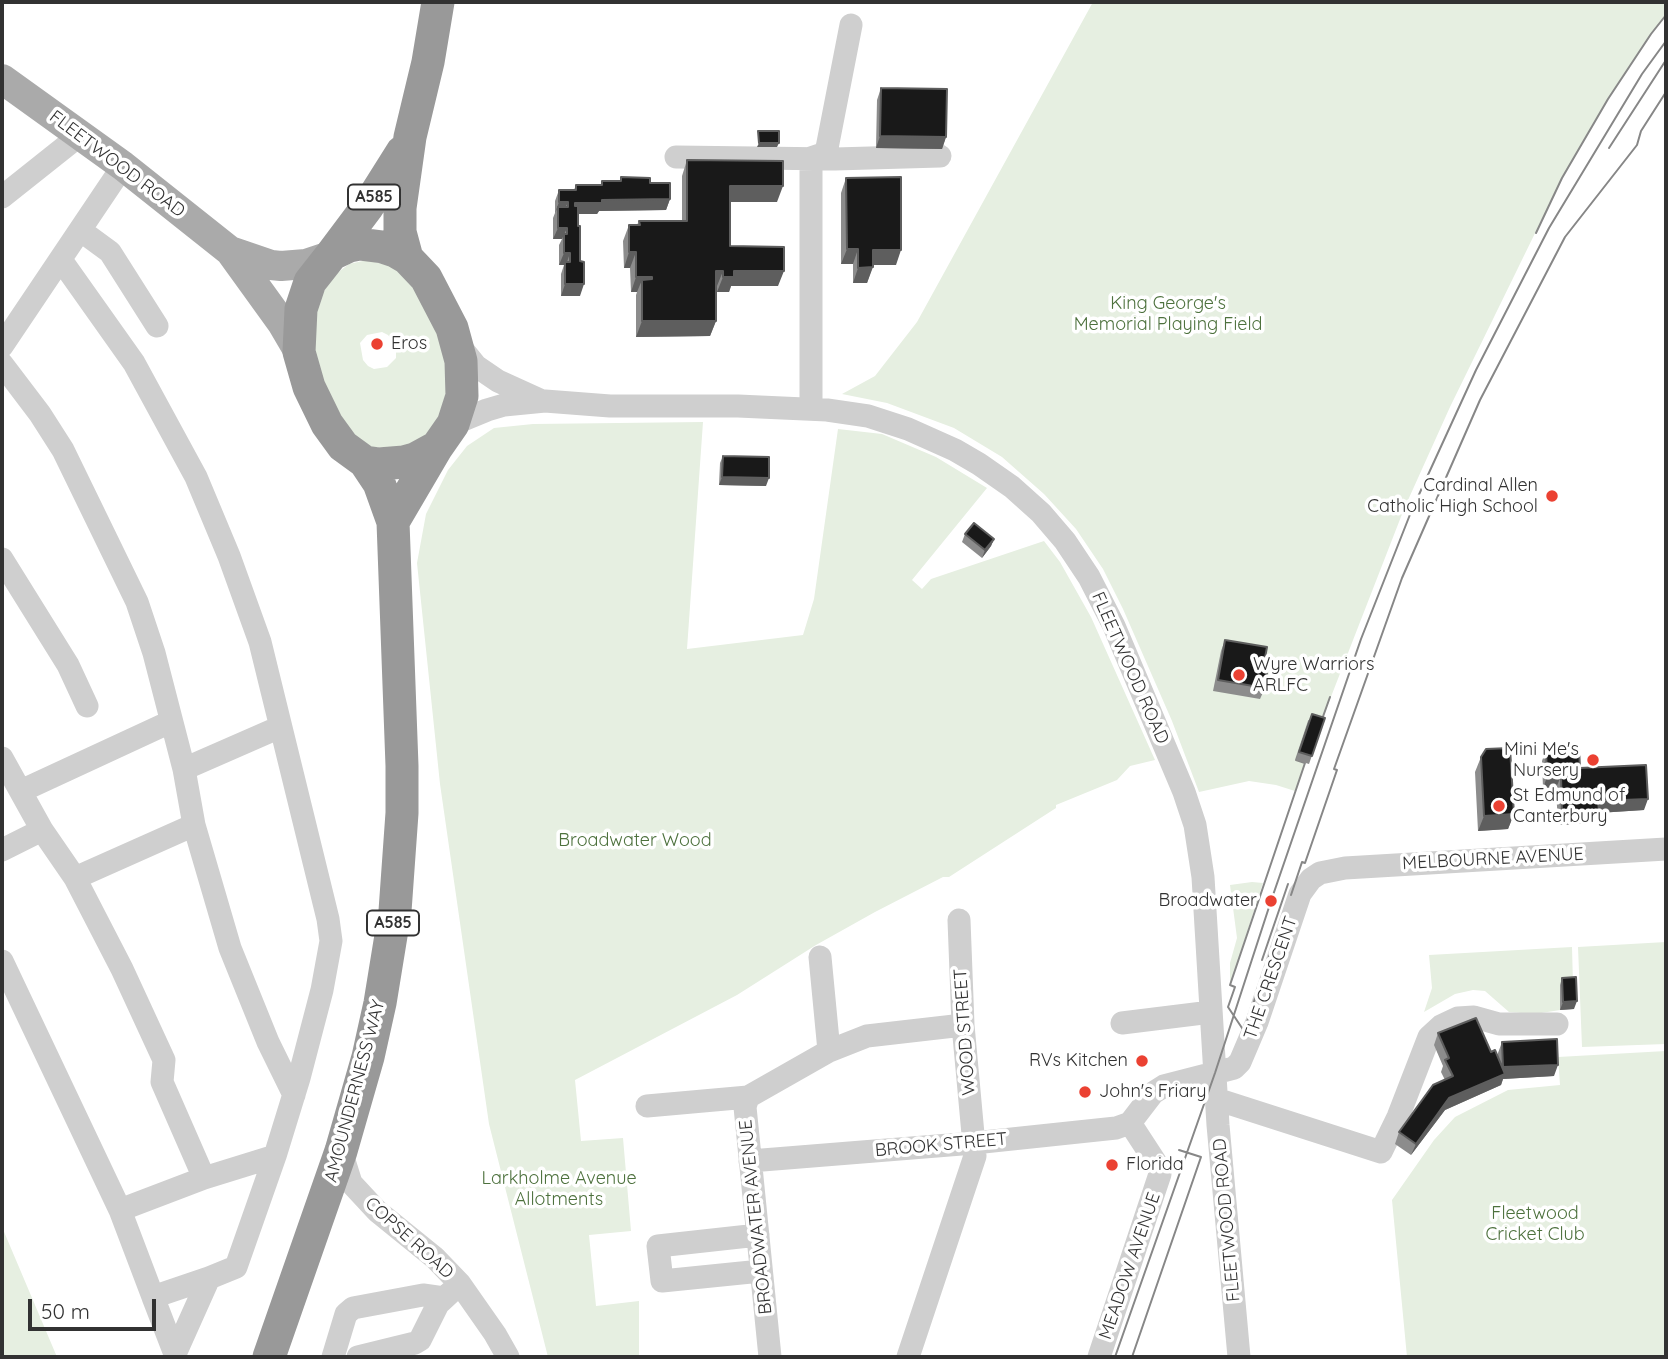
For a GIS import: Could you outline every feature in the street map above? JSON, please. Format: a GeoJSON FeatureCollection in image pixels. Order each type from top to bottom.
{"type":"FeatureCollection","features":[{"type":"Feature","properties":{"kind":"highway","name":"A585"},"geometry":{"type":"LineString","coordinates":[[407,258],[399,218],[410,138],[428,62],[438,2]]}},
{"type":"Feature","properties":{"kind":"highway","name":"A585"},"geometry":{"type":"LineString","coordinates":[[365,462],[343,446],[331,430],[309,387],[299,352],[299,322],[304,295],[317,270],[382,186],[410,138]]}},
{"type":"Feature","properties":{"kind":"highway","name":"A585"},"geometry":{"type":"LineString","coordinates":[[331,255],[349,246],[371,244],[407,258],[426,278],[446,313],[457,342],[463,378],[460,408],[393,522]]}},
{"type":"Feature","properties":{"kind":"highway"},"geometry":{"type":"LineString","coordinates":[[365,462],[404,462],[426,454],[445,435]]}},
{"type":"Feature","properties":{"kind":"highway","name":"AMOUNDERNESS WAY"},"geometry":{"type":"LineString","coordinates":[[269,1357],[341,1151],[368,1057],[395,911],[400,858],[402,766],[393,522],[379,483],[365,462]]}},
{"type":"Feature","properties":{"kind":"main road","name":"FLEETWOOD ROAD"},"geometry":{"type":"LineString","coordinates":[[2,79],[123,166],[230,251],[282,323],[299,352]]}},
{"type":"Feature","properties":{"kind":"main road","name":"FLEETWOOD ROAD"},"geometry":{"type":"LineString","coordinates":[[230,251],[281,266],[306,264],[331,255]]}},
{"type":"Feature","properties":{"kind":"street"},"geometry":{"type":"LineString","coordinates":[[811,158],[823,154],[827,148],[851,25]]}},
{"type":"Feature","properties":{"kind":"street"},"geometry":{"type":"LineString","coordinates":[[2,197],[80,135]]}},
{"type":"Feature","properties":{"kind":"street"},"geometry":{"type":"LineString","coordinates":[[676,157],[835,159],[940,156]]}},
{"type":"Feature","properties":{"kind":"street"},"geometry":{"type":"LineString","coordinates":[[811,158],[811,409]]}},
{"type":"Feature","properties":{"kind":"street"},"geometry":{"type":"LineString","coordinates":[[2,346],[123,166]]}},
{"type":"Feature","properties":{"kind":"street"},"geometry":{"type":"LineString","coordinates":[[80,230],[110,252],[157,326]]}},
{"type":"Feature","properties":{"kind":"street"},"geometry":{"type":"LineString","coordinates":[[61,260],[134,363],[196,477],[229,556],[260,642],[328,919],[331,941],[322,990],[294,1096],[236,1267],[153,1297]]}},
{"type":"Feature","properties":{"kind":"street","name":"FLEETWOOD ROAD"},"geometry":{"type":"LineString","coordinates":[[457,342],[477,366],[498,381],[545,401],[576,405],[811,409],[868,416],[908,429],[956,450],[1012,487],[1051,524],[1089,577],[1114,626],[1184,792],[1203,823],[1203,877],[1216,1099],[1239,1357]]}},
{"type":"Feature","properties":{"kind":"street"},"geometry":{"type":"LineString","coordinates":[[2,364],[63,450],[137,602],[184,769],[194,825],[230,948],[268,1042],[294,1096]]}},
{"type":"Feature","properties":{"kind":"street","name":"FLEETWOOD ROAD"},"geometry":{"type":"LineString","coordinates":[[445,435],[487,410],[545,401]]}},
{"type":"Feature","properties":{"kind":"street"},"geometry":{"type":"LineString","coordinates":[[2,559],[68,665],[87,706]]}},
{"type":"Feature","properties":{"kind":"street"},"geometry":{"type":"LineString","coordinates":[[21,791],[170,722]]}},
{"type":"Feature","properties":{"kind":"street"},"geometry":{"type":"LineString","coordinates":[[184,769],[280,727]]}},
{"type":"Feature","properties":{"kind":"street"},"geometry":{"type":"LineString","coordinates":[[2,758],[42,830],[75,878],[121,970],[164,1060],[162,1082],[204,1178]]}},
{"type":"Feature","properties":{"kind":"street"},"geometry":{"type":"LineString","coordinates":[[75,878],[194,825]]}},
{"type":"Feature","properties":{"kind":"street"},"geometry":{"type":"LineString","coordinates":[[2,850],[42,830]]}},
{"type":"Feature","properties":{"kind":"street","name":"MELBOURNE AVENUE"},"geometry":{"type":"LineString","coordinates":[[1320,873],[1345,868],[1666,849]]}},
{"type":"Feature","properties":{"kind":"street","name":"THE CRESCENT"},"geometry":{"type":"LineString","coordinates":[[1215,1073],[1234,1068],[1240,1062],[1300,894],[1311,879],[1320,873]]}},
{"type":"Feature","properties":{"kind":"street","name":"WOOD STREET"},"geometry":{"type":"LineString","coordinates":[[908,1357],[973,1163],[974,1143],[963,1025],[959,920]]}},
{"type":"Feature","properties":{"kind":"street"},"geometry":{"type":"LineString","coordinates":[[820,957],[829,1051]]}},
{"type":"Feature","properties":{"kind":"street"},"geometry":{"type":"LineString","coordinates":[[2,961],[120,1210],[175,1354],[209,1278]]}},
{"type":"Feature","properties":{"kind":"street"},"geometry":{"type":"LineString","coordinates":[[1122,1023],[1211,1012]]}},
{"type":"Feature","properties":{"kind":"street"},"geometry":{"type":"LineString","coordinates":[[1216,1099],[1381,1152],[1407,1096],[1429,1037],[1441,1026],[1458,1018],[1474,1017],[1499,1024],[1557,1024]]}},
{"type":"Feature","properties":{"kind":"street","name":"BROADWATER AVENUE"},"geometry":{"type":"LineString","coordinates":[[770,1357],[744,1107],[748,1097],[829,1051],[867,1036],[963,1025]]}},
{"type":"Feature","properties":{"kind":"street"},"geometry":{"type":"LineString","coordinates":[[1130,1123],[1153,1093],[1164,1086],[1215,1073]]}},
{"type":"Feature","properties":{"kind":"street"},"geometry":{"type":"LineString","coordinates":[[647,1106],[748,1097]]}},
{"type":"Feature","properties":{"kind":"street","name":"BROOK STREET"},"geometry":{"type":"LineString","coordinates":[[750,1161],[974,1143],[1116,1128],[1130,1123]]}},
{"type":"Feature","properties":{"kind":"street","name":"MEADOW AVENUE"},"geometry":{"type":"LineString","coordinates":[[1099,1357],[1160,1174],[1158,1166],[1130,1123]]}},
{"type":"Feature","properties":{"kind":"street","name":"COPSE ROAD"},"geometry":{"type":"LineString","coordinates":[[341,1151],[351,1183],[363,1197],[435,1258],[445,1299],[495,1334],[508,1357]]}},
{"type":"Feature","properties":{"kind":"street"},"geometry":{"type":"LineString","coordinates":[[120,1210],[204,1178],[275,1157]]}},
{"type":"Feature","properties":{"kind":"street"},"geometry":{"type":"LineString","coordinates":[[758,1235],[658,1245],[662,1281],[761,1271]]}},
{"type":"Feature","properties":{"kind":"street"},"geometry":{"type":"LineString","coordinates":[[333,1357],[346,1314],[353,1308],[423,1295],[445,1299],[422,1337],[415,1343],[358,1357]]}},
{"type":"Feature","properties":{"kind":"green space","name":"King George's Memorial Playing Field"},"geometry":{"type":"Polygon","coordinates":[[[1093,2],[1666,2],[1666,15],[1608,99],[1562,178],[1450,407],[1404,509],[1320,725],[1309,722],[1296,759],[1305,763],[1295,791],[1249,781],[1199,792],[1172,721],[1123,609],[1103,569],[1076,529],[1044,494],[1002,457],[954,428],[887,403],[842,394],[875,376],[917,322],[1093,2]]]}},
{"type":"Feature","properties":{"kind":"green space"},"geometry":{"type":"Polygon","coordinates":[[[367,260],[395,267],[413,286],[436,329],[450,378],[435,432],[411,449],[366,447],[344,423],[318,369],[313,343],[316,313],[332,277],[349,264],[367,260]],[[382,332],[367,335],[360,343],[363,360],[368,366],[374,369],[387,367],[396,358],[396,345],[382,332]]]}},
{"type":"Feature","properties":{"kind":"green space","name":"Broadwater Wood"},"geometry":{"type":"Polygon","coordinates":[[[703,422],[687,649],[803,635],[814,599],[838,429],[882,434],[936,457],[987,488],[912,580],[922,589],[931,579],[1044,541],[1060,562],[1091,617],[1155,760],[1130,766],[1117,780],[1056,805],[1056,808],[949,877],[943,877],[875,912],[816,945],[737,995],[575,1080],[581,1141],[623,1138],[631,1231],[589,1235],[596,1306],[639,1301],[639,1357],[548,1357],[489,1124],[440,784],[417,563],[426,514],[448,470],[467,446],[494,428],[533,424],[703,422]]]}},
{"type":"Feature","properties":{"kind":"green space"},"geometry":{"type":"Polygon","coordinates":[[[1263,883],[1230,985],[1230,963],[1237,938],[1230,885],[1263,883]]]}},
{"type":"Feature","properties":{"kind":"green space"},"geometry":{"type":"Polygon","coordinates":[[[1666,942],[1666,1044],[1582,1047],[1578,947],[1666,942]]]}},
{"type":"Feature","properties":{"kind":"green space"},"geometry":{"type":"Polygon","coordinates":[[[1572,947],[1573,985],[1560,1010],[1535,1014],[1509,1012],[1485,991],[1473,990],[1455,994],[1424,1012],[1432,988],[1429,955],[1572,947]]]}},
{"type":"Feature","properties":{"kind":"green space","name":"Fleetwood Cricket Club"},"geometry":{"type":"Polygon","coordinates":[[[1666,1051],[1666,1357],[1407,1357],[1392,1200],[1434,1140],[1455,1117],[1508,1090],[1560,1085],[1558,1057],[1666,1051]]]}},
{"type":"Feature","properties":{"kind":"green space"},"geometry":{"type":"Polygon","coordinates":[[[2,1227],[57,1357],[2,1357],[2,1227]]]}},
{"type":"Feature","properties":{"kind":"building"},"geometry":{"type":"Polygon","coordinates":[[[881,88],[947,89],[946,137],[880,136],[881,88]]]}},
{"type":"Feature","properties":{"kind":"building"},"geometry":{"type":"Polygon","coordinates":[[[758,131],[779,131],[779,143],[759,143],[758,131]]]}},
{"type":"Feature","properties":{"kind":"building"},"geometry":{"type":"Polygon","coordinates":[[[687,160],[783,161],[783,186],[730,186],[730,246],[784,247],[784,271],[734,271],[734,277],[723,277],[723,271],[716,271],[716,321],[642,321],[642,280],[652,277],[636,277],[636,252],[629,252],[629,225],[640,225],[639,221],[687,221],[687,160]]]}},
{"type":"Feature","properties":{"kind":"building"},"geometry":{"type":"Polygon","coordinates":[[[621,177],[650,178],[650,183],[670,183],[670,199],[575,203],[575,206],[578,206],[580,261],[584,262],[584,284],[565,284],[565,262],[570,262],[570,253],[564,253],[564,234],[567,234],[567,228],[558,228],[558,207],[568,207],[568,202],[559,202],[559,190],[576,190],[576,185],[602,185],[602,181],[621,181],[621,177]]]}},
{"type":"Feature","properties":{"kind":"building"},"geometry":{"type":"Polygon","coordinates":[[[901,177],[901,250],[873,250],[873,267],[858,268],[858,249],[847,249],[846,178],[901,177]]]}},
{"type":"Feature","properties":{"kind":"building"},"geometry":{"type":"Polygon","coordinates":[[[723,456],[769,457],[769,478],[722,477],[723,456]]]}},
{"type":"Feature","properties":{"kind":"building"},"geometry":{"type":"Polygon","coordinates":[[[974,523],[994,539],[985,550],[965,534],[974,523]]]}},
{"type":"Feature","properties":{"kind":"building","name":"Wyre Warriors ARLFC"},"geometry":{"type":"Polygon","coordinates":[[[1225,640],[1267,647],[1264,663],[1268,664],[1265,688],[1218,680],[1225,640]]]}},
{"type":"Feature","properties":{"kind":"building"},"geometry":{"type":"Polygon","coordinates":[[[1312,714],[1325,718],[1312,756],[1299,752],[1312,714]]]}},
{"type":"Feature","properties":{"kind":"building"},"geometry":{"type":"Polygon","coordinates":[[[1510,748],[1514,814],[1484,816],[1481,757],[1486,749],[1510,748]]]}},
{"type":"Feature","properties":{"kind":"building"},"geometry":{"type":"Polygon","coordinates":[[[1579,748],[1580,768],[1646,765],[1648,799],[1598,801],[1599,811],[1562,813],[1561,776],[1547,777],[1546,749],[1579,748]]]}},
{"type":"Feature","properties":{"kind":"building"},"geometry":{"type":"Polygon","coordinates":[[[1576,977],[1577,1001],[1563,1002],[1562,978],[1576,977]]]}},
{"type":"Feature","properties":{"kind":"building"},"geometry":{"type":"Polygon","coordinates":[[[1476,1018],[1491,1052],[1495,1050],[1505,1074],[1449,1098],[1416,1144],[1399,1132],[1433,1085],[1453,1076],[1445,1060],[1449,1058],[1438,1033],[1476,1018]]]}},
{"type":"Feature","properties":{"kind":"building"},"geometry":{"type":"Polygon","coordinates":[[[1557,1039],[1558,1065],[1503,1067],[1502,1042],[1557,1039]]]}},
{"type":"Feature","properties":{"kind":"tram line"},"geometry":{"type":"LineString","coordinates":[[1536,233],[1562,178],[1608,99],[1666,15]]}},
{"type":"Feature","properties":{"kind":"tram line"},"geometry":{"type":"LineString","coordinates":[[1115,1357],[1215,1073],[1361,639],[1411,512],[1476,370],[1549,228],[1642,74],[1666,41]]}},
{"type":"Feature","properties":{"kind":"tram line"},"geometry":{"type":"LineString","coordinates":[[1609,148],[1666,60]]}},
{"type":"Feature","properties":{"kind":"tram line"},"geometry":{"type":"LineString","coordinates":[[1291,895],[1302,862],[1305,863],[1337,770],[1334,769],[1402,578],[1480,400],[1565,237],[1637,145],[1641,131],[1666,92]]}},
{"type":"Feature","properties":{"kind":"tram line"},"geometry":{"type":"LineString","coordinates":[[1244,1031],[1228,1007],[1235,987],[1230,985],[1305,763],[1296,760],[1309,721],[1320,725],[1330,697]]}},
{"type":"Feature","properties":{"kind":"tram line"},"geometry":{"type":"LineString","coordinates":[[1262,960],[1288,884]]}},
{"type":"Feature","properties":{"kind":"tram line"},"geometry":{"type":"LineString","coordinates":[[1244,1031],[1271,951]]}},
{"type":"Feature","properties":{"kind":"tram line"},"geometry":{"type":"LineString","coordinates":[[1132,1357],[1201,1157],[1179,1150]]}},
{"type":"Feature","properties":{"kind":"place","name":"Eros"},"geometry":{"type":"Point","coordinates":[377,344]}},
{"type":"Feature","properties":{"kind":"place","name":"Cardinal Allen Catholic High School"},"geometry":{"type":"Point","coordinates":[1552,496]}},
{"type":"Feature","properties":{"kind":"place","name":"Wyre Warriors ARLFC"},"geometry":{"type":"Point","coordinates":[1239,675]}},
{"type":"Feature","properties":{"kind":"place","name":"Mini Me's Nursery"},"geometry":{"type":"Point","coordinates":[1593,760]}},
{"type":"Feature","properties":{"kind":"place","name":"St Edmund of Canterbury"},"geometry":{"type":"Point","coordinates":[1499,806]}},
{"type":"Feature","properties":{"kind":"place","name":"Broadwater"},"geometry":{"type":"Point","coordinates":[1271,901]}},
{"type":"Feature","properties":{"kind":"place","name":"RVs Kitchen"},"geometry":{"type":"Point","coordinates":[1142,1061]}},
{"type":"Feature","properties":{"kind":"place","name":"John's Friary"},"geometry":{"type":"Point","coordinates":[1085,1092]}},
{"type":"Feature","properties":{"kind":"place","name":"Florida"},"geometry":{"type":"Point","coordinates":[1112,1165]}},
{"type":"Feature","properties":{"kind":"park label","name":"Larkholme Avenue Allotments"},"geometry":{"type":"Point","coordinates":[559,1189]}}]}
